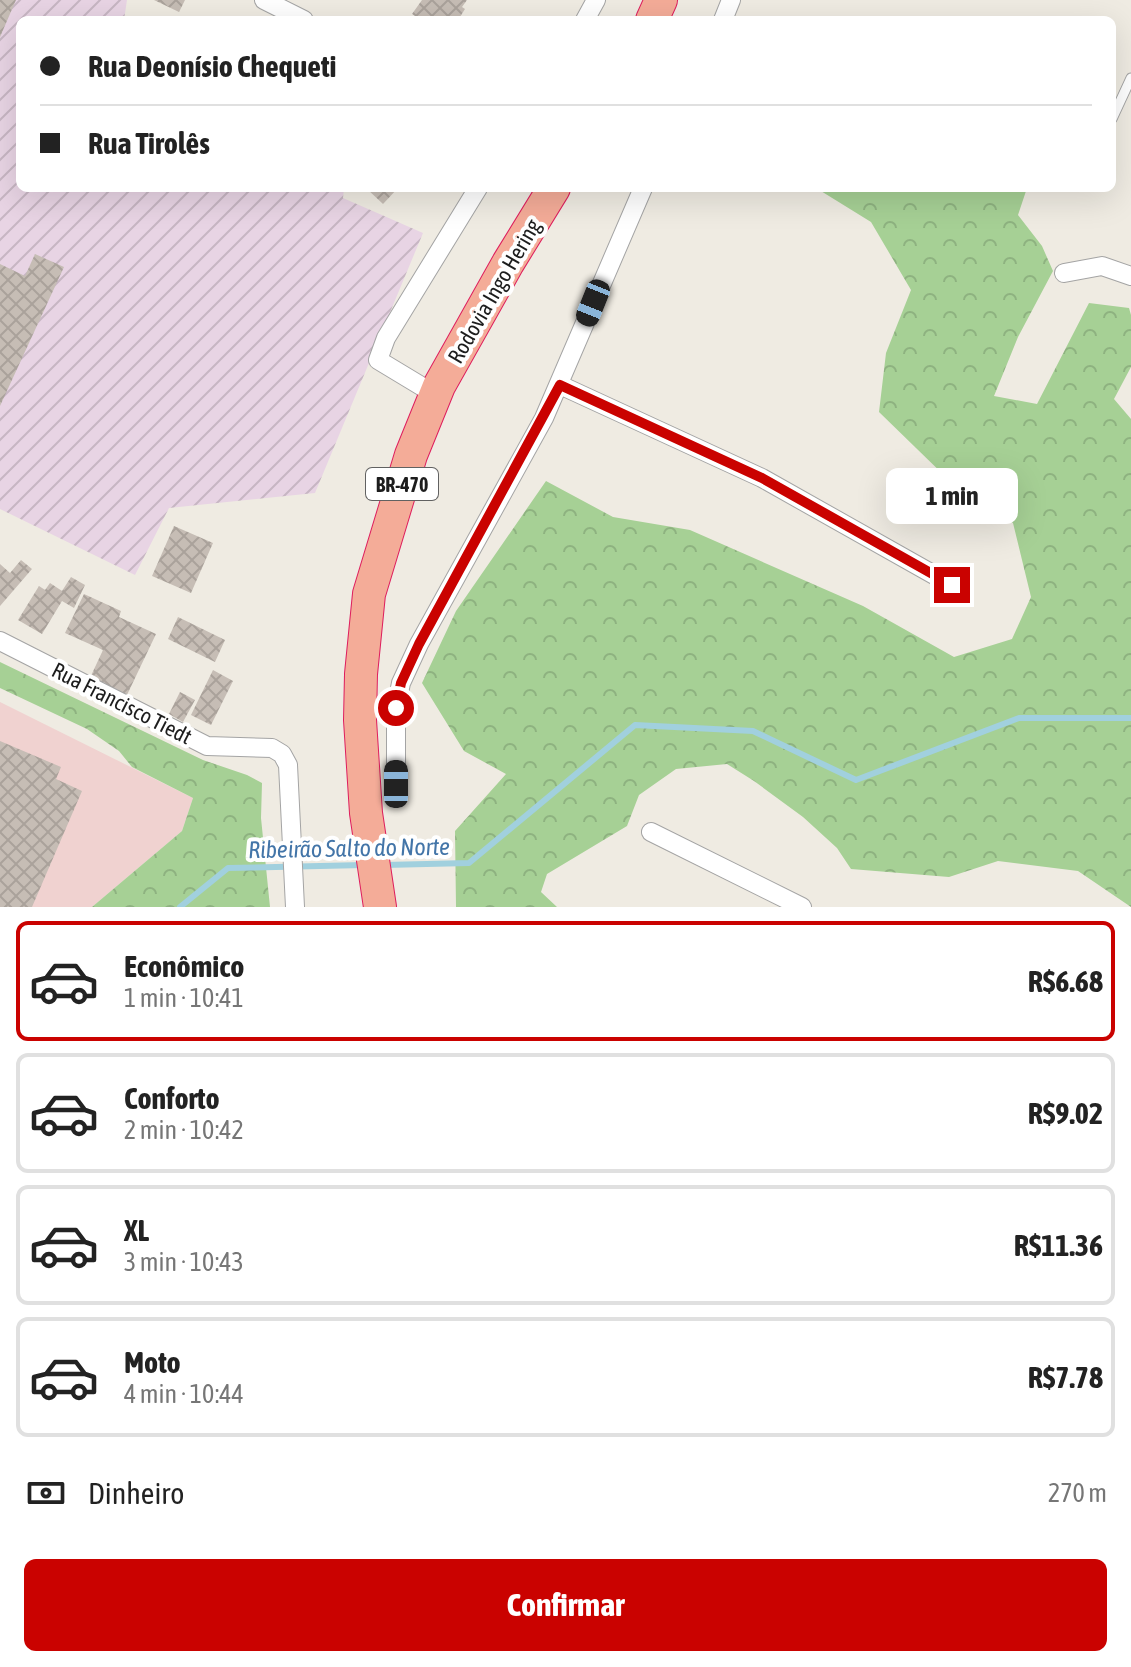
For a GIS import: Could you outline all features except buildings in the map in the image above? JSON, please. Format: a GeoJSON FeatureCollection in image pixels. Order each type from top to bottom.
{"type":"FeatureCollection","features":[{"type":"Feature","properties":{"kind":"highway","name":"Rodovia Ingo Hering"},"geometry":{"type":"LineString","coordinates":[[380,907],[366,813],[360,720],[369,594],[411,455],[436,395],[508,263],[552,192]]}},
{"type":"Feature","properties":{"kind":"street"},"geometry":{"type":"LineString","coordinates":[[264,0],[296,16]]}},
{"type":"Feature","properties":{"kind":"street"},"geometry":{"type":"LineString","coordinates":[[436,395],[378,360],[386,338],[476,192]]}},
{"type":"Feature","properties":{"kind":"street"},"geometry":{"type":"LineString","coordinates":[[396,784],[396,708],[401,683],[419,644],[560,385],[641,192]]}},
{"type":"Feature","properties":{"kind":"street"},"geometry":{"type":"LineString","coordinates":[[1064,273],[1102,266],[1131,276]]}},
{"type":"Feature","properties":{"kind":"street"},"geometry":{"type":"LineString","coordinates":[[560,385],[762,478],[952,585]]}},
{"type":"Feature","properties":{"kind":"street","name":"Rua Francisco Tiedt"},"geometry":{"type":"LineString","coordinates":[[0,641],[207,746],[272,748],[282,754],[288,765],[295,907]]}},
{"type":"Feature","properties":{"kind":"street"},"geometry":{"type":"LineString","coordinates":[[651,832],[802,907]]}},
{"type":"Feature","properties":{"kind":"lane"},"geometry":{"type":"LineString","coordinates":[[1116,110],[1131,78]]}},
{"type":"Feature","properties":{"kind":"shaded area"},"geometry":{"type":"Polygon","coordinates":[[[0,0],[127,0],[125,16],[16,16],[16,192],[344,192],[343,198],[423,233],[315,493],[169,508],[135,575],[0,509],[0,0]]]}},
{"type":"Feature","properties":{"kind":"shaded area"},"geometry":{"type":"Polygon","coordinates":[[[0,702],[193,798],[182,831],[92,907],[0,907],[0,702]]]}},
{"type":"Feature","properties":{"kind":"green space"},"geometry":{"type":"Polygon","coordinates":[[[822,192],[1026,192],[1018,215],[1042,246],[1053,271],[1018,337],[994,396],[1037,404],[1089,303],[1129,308],[1131,367],[1114,399],[1131,419],[1131,907],[1078,871],[998,861],[949,877],[851,869],[837,848],[803,817],[727,764],[676,769],[639,795],[627,826],[547,874],[541,892],[557,907],[456,907],[455,831],[506,774],[464,751],[422,683],[456,611],[546,481],[613,517],[690,530],[863,606],[954,657],[1012,639],[1031,597],[1013,523],[953,484],[879,412],[886,353],[911,290],[871,222],[822,192]]]}},
{"type":"Feature","properties":{"kind":"green space"},"geometry":{"type":"Polygon","coordinates":[[[0,662],[203,760],[262,783],[261,818],[270,907],[92,907],[182,831],[193,798],[132,767],[119,751],[87,729],[0,688],[0,662]]]}},
{"type":"Feature","properties":{"kind":"waterway","name":"Ribeirão Salto do Norte"},"geometry":{"type":"LineString","coordinates":[[384,865],[469,863],[635,725],[753,731],[856,780],[1019,718],[1131,718]]}},
{"type":"Feature","properties":{"kind":"waterway","name":"Ribeirão Salto do Norte"},"geometry":{"type":"LineString","coordinates":[[180,907],[228,868],[364,865]]}},
{"type":"Feature","properties":{"kind":"route"},"geometry":{"type":"LineString","coordinates":[[396,708],[401,683],[419,644],[560,385],[762,478],[952,585]]}}]}
